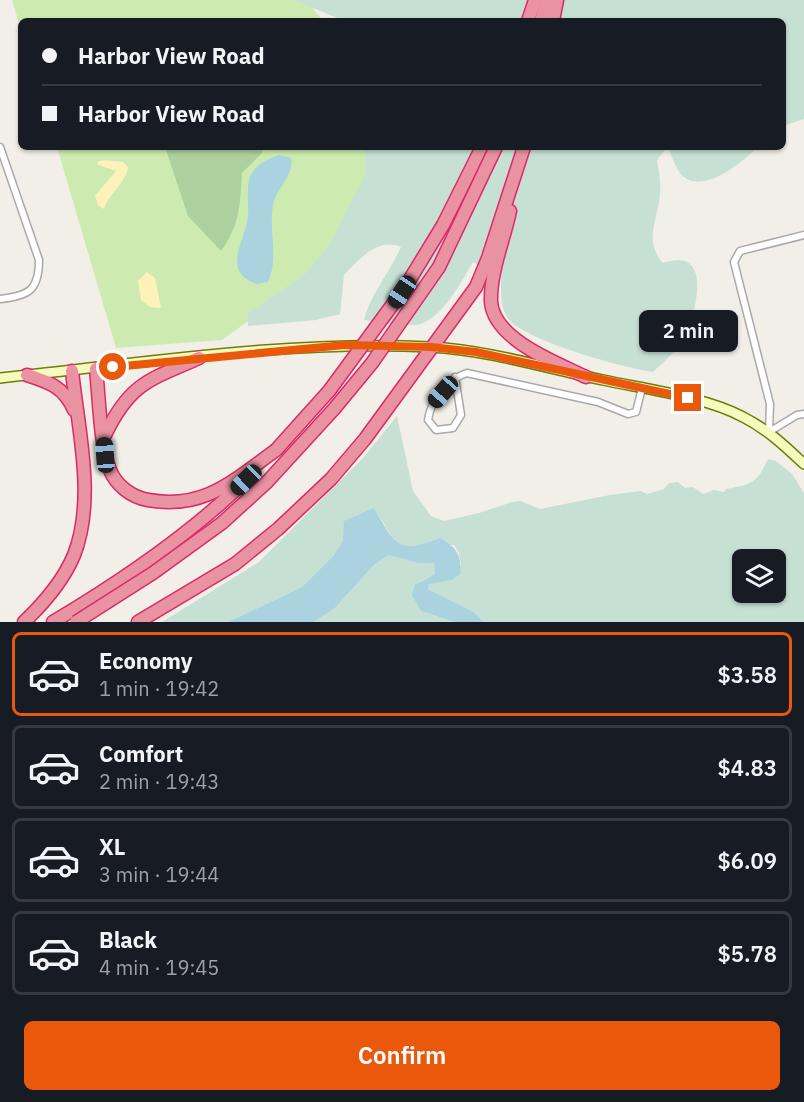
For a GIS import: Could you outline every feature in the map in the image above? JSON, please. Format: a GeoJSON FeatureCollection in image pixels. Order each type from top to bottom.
{"type":"FeatureCollection","features":[{"type":"Feature","properties":{"kind":"highway"},"geometry":{"type":"LineString","coordinates":[[529,18],[535,0]]}},
{"type":"Feature","properties":{"kind":"highway"},"geometry":{"type":"LineString","coordinates":[[542,18],[547,0]]}},
{"type":"Feature","properties":{"kind":"highway"},"geometry":{"type":"LineString","coordinates":[[554,18],[557,0]]}},
{"type":"Feature","properties":{"kind":"highway"},"geometry":{"type":"LineString","coordinates":[[53,622],[101,592],[186,532],[231,495],[276,450],[329,391],[402,292],[443,225],[480,150]]}},
{"type":"Feature","properties":{"kind":"highway"},"geometry":{"type":"LineString","coordinates":[[76,622],[222,523],[267,482],[334,409],[372,363],[439,267],[495,150]]}},
{"type":"Feature","properties":{"kind":"highway"},"geometry":{"type":"LineString","coordinates":[[523,150],[492,284],[494,315],[506,331],[532,351],[586,377]]}},
{"type":"Feature","properties":{"kind":"highway"},"geometry":{"type":"LineString","coordinates":[[138,622],[235,564],[278,529],[330,479],[365,439],[481,276],[520,162]]}},
{"type":"Feature","properties":{"kind":"highway"},"geometry":{"type":"LineString","coordinates":[[104,436],[129,395],[149,380],[199,358]]}},
{"type":"Feature","properties":{"kind":"highway"},"geometry":{"type":"LineString","coordinates":[[96,369],[105,455],[110,472],[126,491],[142,499],[165,503],[200,499],[222,489],[276,450]]}},
{"type":"Feature","properties":{"kind":"highway"},"geometry":{"type":"LineString","coordinates":[[24,622],[44,602],[74,556],[83,511],[84,487],[72,370]]}},
{"type":"Feature","properties":{"kind":"highway"},"geometry":{"type":"LineString","coordinates":[[27,375],[51,383],[64,392],[77,416]]}},
{"type":"Feature","properties":{"kind":"main road"},"geometry":{"type":"LineString","coordinates":[[0,378],[345,345],[431,347],[476,352],[688,398],[741,415],[769,432],[804,464]]}},
{"type":"Feature","properties":{"kind":"street"},"geometry":{"type":"LineString","coordinates":[[0,147],[39,260],[39,274],[32,289],[21,297],[0,299]]}},
{"type":"Feature","properties":{"kind":"street"},"geometry":{"type":"LineString","coordinates":[[769,432],[770,404],[734,262],[740,251],[804,235]]}},
{"type":"Feature","properties":{"kind":"street"},"geometry":{"type":"LineString","coordinates":[[455,377],[461,415],[453,428],[436,430],[428,420],[430,406],[455,377],[467,373],[598,402],[632,415],[636,412],[642,388]]}},
{"type":"Feature","properties":{"kind":"street"},"geometry":{"type":"LineString","coordinates":[[769,432],[797,415],[804,414]]}},
{"type":"Feature","properties":{"kind":"green space"},"geometry":{"type":"Polygon","coordinates":[[[12,0],[306,0],[321,18],[18,18],[18,20],[12,0]]]}},
{"type":"Feature","properties":{"kind":"green space"},"geometry":{"type":"Polygon","coordinates":[[[293,0],[804,0],[804,119],[786,125],[786,18],[338,18],[293,0]]]}},
{"type":"Feature","properties":{"kind":"green space"},"geometry":{"type":"Polygon","coordinates":[[[58,150],[374,150],[373,194],[318,271],[222,340],[116,348],[58,150]]]}},
{"type":"Feature","properties":{"kind":"green space"},"geometry":{"type":"Polygon","coordinates":[[[166,150],[262,150],[262,153],[242,173],[235,223],[221,251],[188,216],[166,150]]]}},
{"type":"Feature","properties":{"kind":"green space"},"geometry":{"type":"Polygon","coordinates":[[[365,150],[665,150],[657,160],[660,190],[653,238],[657,254],[663,263],[680,260],[691,265],[696,275],[695,304],[685,335],[679,346],[653,372],[575,352],[516,326],[505,313],[502,303],[501,277],[473,262],[449,300],[433,317],[424,322],[403,325],[364,320],[371,302],[401,247],[393,245],[384,245],[370,251],[344,275],[340,314],[316,320],[248,326],[248,313],[304,275],[327,248],[365,176],[365,150]]]}},
{"type":"Feature","properties":{"kind":"green space"},"geometry":{"type":"Polygon","coordinates":[[[669,150],[755,150],[721,175],[699,182],[689,180],[680,173],[669,150]]]}},
{"type":"Feature","properties":{"kind":"green space"},"geometry":{"type":"Polygon","coordinates":[[[397,416],[413,491],[431,516],[444,521],[512,502],[520,501],[540,509],[610,495],[640,491],[647,494],[664,489],[669,483],[678,482],[685,488],[693,487],[703,494],[714,490],[724,492],[726,489],[753,482],[768,459],[776,461],[792,474],[804,493],[804,622],[484,622],[474,612],[428,589],[429,584],[461,565],[459,553],[454,545],[403,547],[396,543],[374,508],[343,540],[333,556],[302,587],[228,622],[162,622],[259,562],[363,458],[397,416]]]}},
{"type":"Feature","properties":{"kind":"green space"},"geometry":{"type":"Polygon","coordinates":[[[389,555],[418,563],[434,563],[435,574],[421,581],[421,611],[454,622],[314,622],[335,608],[372,567],[389,555]]]}},
{"type":"Feature","properties":{"kind":"sand"},"geometry":{"type":"Polygon","coordinates":[[[103,160],[123,162],[128,167],[127,173],[104,209],[98,205],[95,196],[116,171],[98,165],[97,162],[103,160]]]}},
{"type":"Feature","properties":{"kind":"sand"},"geometry":{"type":"Polygon","coordinates":[[[147,272],[155,278],[161,308],[150,307],[141,300],[138,281],[147,272]]]}},
{"type":"Feature","properties":{"kind":"water"},"geometry":{"type":"Polygon","coordinates":[[[279,155],[291,158],[292,164],[274,201],[272,211],[273,262],[271,272],[268,282],[257,284],[239,271],[237,263],[247,224],[249,181],[258,166],[279,155]]]}},
{"type":"Feature","properties":{"kind":"water"},"geometry":{"type":"Polygon","coordinates":[[[374,508],[393,538],[399,543],[415,546],[440,538],[454,548],[459,556],[460,574],[452,580],[429,584],[428,589],[474,612],[484,622],[454,622],[421,611],[412,595],[415,585],[435,574],[434,563],[418,563],[389,555],[373,566],[335,608],[314,622],[228,622],[302,587],[333,556],[343,540],[344,521],[374,508]]]}},
{"type":"Feature","properties":{"kind":"route"},"geometry":{"type":"LineString","coordinates":[[113,367],[345,345],[431,347],[476,352],[688,398]]}}]}
